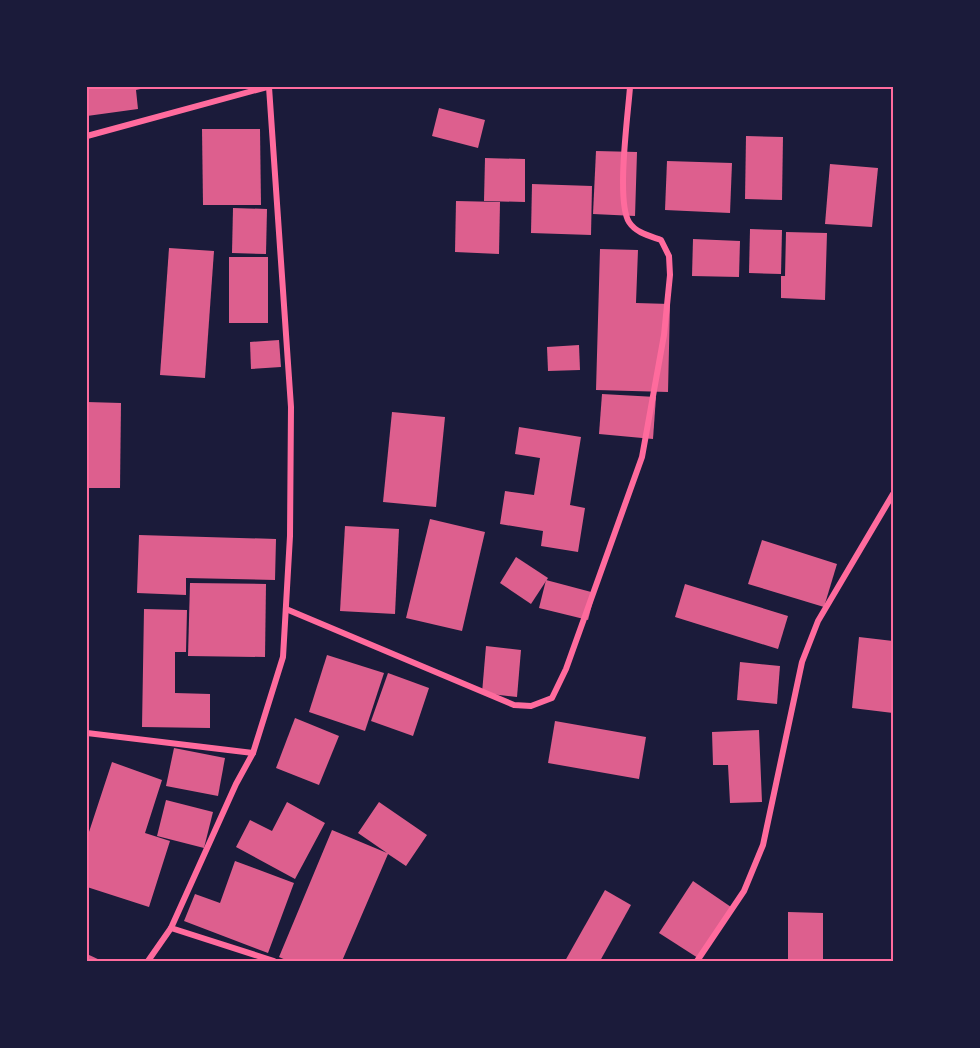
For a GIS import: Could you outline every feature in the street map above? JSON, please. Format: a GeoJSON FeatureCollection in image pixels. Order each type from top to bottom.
{"type":"FeatureCollection","features":[{"type":"Feature","properties":{"kind":"street"},"geometry":{"type":"LineString","coordinates":[[87,136],[268,87],[291,408],[290,536],[283,657],[253,753],[236,784],[171,928],[148,961]]}},
{"type":"Feature","properties":{"kind":"street"},"geometry":{"type":"LineString","coordinates":[[286,609],[514,705],[531,706],[552,698],[566,669],[642,457],[664,335],[670,275],[669,256],[661,240],[640,233],[629,222],[622,201],[630,87]]}},
{"type":"Feature","properties":{"kind":"street"},"geometry":{"type":"LineString","coordinates":[[697,961],[744,891],[763,844],[802,662],[818,621],[893,494]]}},
{"type":"Feature","properties":{"kind":"street"},"geometry":{"type":"LineString","coordinates":[[87,733],[253,753]]}},
{"type":"Feature","properties":{"kind":"street"},"geometry":{"type":"LineString","coordinates":[[171,928],[274,961]]}},
{"type":"Feature","properties":{"kind":"building"},"geometry":{"type":"Polygon","coordinates":[[[87,87],[145,88],[136,90],[138,109],[87,116],[87,87]]]}},
{"type":"Feature","properties":{"kind":"building"},"geometry":{"type":"Polygon","coordinates":[[[439,108],[485,120],[478,148],[432,136],[439,108]]]}},
{"type":"Feature","properties":{"kind":"building"},"geometry":{"type":"Polygon","coordinates":[[[202,129],[260,129],[261,205],[203,205],[202,129]]]}},
{"type":"Feature","properties":{"kind":"building"},"geometry":{"type":"Polygon","coordinates":[[[746,136],[783,137],[782,200],[745,199],[746,136]]]}},
{"type":"Feature","properties":{"kind":"building"},"geometry":{"type":"Polygon","coordinates":[[[596,151],[637,152],[635,216],[593,214],[596,151]]]}},
{"type":"Feature","properties":{"kind":"building"},"geometry":{"type":"Polygon","coordinates":[[[485,158],[525,159],[525,202],[484,201],[485,158]]]}},
{"type":"Feature","properties":{"kind":"building"},"geometry":{"type":"Polygon","coordinates":[[[667,161],[732,163],[730,213],[665,210],[667,161]]]}},
{"type":"Feature","properties":{"kind":"building"},"geometry":{"type":"Polygon","coordinates":[[[830,164],[878,168],[872,227],[825,224],[830,164]]]}},
{"type":"Feature","properties":{"kind":"building"},"geometry":{"type":"Polygon","coordinates":[[[532,184],[592,186],[591,235],[531,233],[532,184]]]}},
{"type":"Feature","properties":{"kind":"building"},"geometry":{"type":"Polygon","coordinates":[[[456,201],[500,202],[499,254],[455,252],[456,201]]]}},
{"type":"Feature","properties":{"kind":"building"},"geometry":{"type":"Polygon","coordinates":[[[233,208],[267,209],[266,254],[232,253],[233,208]]]}},
{"type":"Feature","properties":{"kind":"building"},"geometry":{"type":"Polygon","coordinates":[[[750,229],[782,230],[781,274],[749,273],[750,229]]]}},
{"type":"Feature","properties":{"kind":"building"},"geometry":{"type":"Polygon","coordinates":[[[786,232],[827,233],[825,300],[781,298],[781,276],[785,276],[786,232]]]}},
{"type":"Feature","properties":{"kind":"building"},"geometry":{"type":"Polygon","coordinates":[[[693,239],[740,241],[739,277],[692,276],[693,239]]]}},
{"type":"Feature","properties":{"kind":"building"},"geometry":{"type":"Polygon","coordinates":[[[169,248],[214,251],[205,378],[160,375],[169,248]]]}},
{"type":"Feature","properties":{"kind":"building"},"geometry":{"type":"Polygon","coordinates":[[[600,249],[638,250],[636,303],[670,304],[668,392],[596,390],[600,249]]]}},
{"type":"Feature","properties":{"kind":"building"},"geometry":{"type":"Polygon","coordinates":[[[229,257],[268,257],[268,323],[229,323],[229,257]]]}},
{"type":"Feature","properties":{"kind":"building"},"geometry":{"type":"Polygon","coordinates":[[[279,340],[281,367],[251,369],[250,342],[279,340]]]}},
{"type":"Feature","properties":{"kind":"building"},"geometry":{"type":"Polygon","coordinates":[[[579,345],[580,370],[548,371],[547,347],[579,345]]]}},
{"type":"Feature","properties":{"kind":"building"},"geometry":{"type":"Polygon","coordinates":[[[602,394],[656,397],[653,439],[599,434],[602,394]]]}},
{"type":"Feature","properties":{"kind":"building"},"geometry":{"type":"Polygon","coordinates":[[[87,402],[121,403],[120,488],[87,488],[87,402]]]}},
{"type":"Feature","properties":{"kind":"building"},"geometry":{"type":"Polygon","coordinates":[[[392,412],[445,417],[436,507],[383,502],[392,412]]]}},
{"type":"Feature","properties":{"kind":"building"},"geometry":{"type":"Polygon","coordinates":[[[519,427],[581,437],[570,505],[585,508],[578,552],[541,546],[543,531],[500,524],[505,491],[534,495],[540,458],[515,454],[519,427]]]}},
{"type":"Feature","properties":{"kind":"building"},"geometry":{"type":"Polygon","coordinates":[[[430,519],[485,532],[462,631],[406,618],[430,519]]]}},
{"type":"Feature","properties":{"kind":"building"},"geometry":{"type":"Polygon","coordinates":[[[345,526],[399,529],[395,614],[340,611],[345,526]]]}},
{"type":"Feature","properties":{"kind":"building"},"geometry":{"type":"Polygon","coordinates":[[[139,535],[276,539],[275,580],[186,578],[186,595],[137,593],[139,535]]]}},
{"type":"Feature","properties":{"kind":"building"},"geometry":{"type":"Polygon","coordinates":[[[762,540],[837,564],[824,607],[748,584],[762,540]]]}},
{"type":"Feature","properties":{"kind":"building"},"geometry":{"type":"Polygon","coordinates":[[[516,557],[548,578],[531,604],[500,583],[516,557]]]}},
{"type":"Feature","properties":{"kind":"building"},"geometry":{"type":"Polygon","coordinates":[[[546,580],[595,593],[588,620],[539,608],[546,580]]]}},
{"type":"Feature","properties":{"kind":"building"},"geometry":{"type":"Polygon","coordinates":[[[190,583],[266,584],[265,657],[188,656],[190,583]]]}},
{"type":"Feature","properties":{"kind":"building"},"geometry":{"type":"Polygon","coordinates":[[[685,584],[788,616],[778,649],[675,617],[685,584]]]}},
{"type":"Feature","properties":{"kind":"building"},"geometry":{"type":"Polygon","coordinates":[[[144,609],[187,610],[186,652],[175,652],[175,693],[210,694],[210,728],[142,727],[144,609]]]}},
{"type":"Feature","properties":{"kind":"building"},"geometry":{"type":"Polygon","coordinates":[[[859,637],[893,641],[893,713],[852,708],[859,637]]]}},
{"type":"Feature","properties":{"kind":"building"},"geometry":{"type":"Polygon","coordinates":[[[486,646],[521,650],[517,697],[482,693],[486,646]]]}},
{"type":"Feature","properties":{"kind":"building"},"geometry":{"type":"Polygon","coordinates":[[[327,655],[384,673],[365,731],[309,712],[327,655]]]}},
{"type":"Feature","properties":{"kind":"building"},"geometry":{"type":"Polygon","coordinates":[[[740,662],[780,666],[777,704],[737,700],[740,662]]]}},
{"type":"Feature","properties":{"kind":"building"},"geometry":{"type":"Polygon","coordinates":[[[388,673],[429,688],[413,736],[371,721],[388,673]]]}},
{"type":"Feature","properties":{"kind":"building"},"geometry":{"type":"Polygon","coordinates":[[[295,718],[339,736],[319,785],[276,768],[295,718]]]}},
{"type":"Feature","properties":{"kind":"building"},"geometry":{"type":"Polygon","coordinates":[[[555,721],[646,737],[639,779],[548,763],[555,721]]]}},
{"type":"Feature","properties":{"kind":"building"},"geometry":{"type":"Polygon","coordinates":[[[759,730],[762,802],[730,803],[728,765],[713,765],[712,732],[759,730]]]}},
{"type":"Feature","properties":{"kind":"building"},"geometry":{"type":"Polygon","coordinates":[[[174,748],[225,758],[218,796],[166,786],[174,748]]]}},
{"type":"Feature","properties":{"kind":"building"},"geometry":{"type":"Polygon","coordinates":[[[112,762],[162,780],[145,833],[170,841],[149,907],[87,887],[87,838],[112,762]]]}},
{"type":"Feature","properties":{"kind":"building"},"geometry":{"type":"Polygon","coordinates":[[[166,800],[213,812],[204,848],[157,836],[166,800]]]}},
{"type":"Feature","properties":{"kind":"building"},"geometry":{"type":"Polygon","coordinates":[[[287,802],[325,823],[295,879],[236,847],[250,820],[272,831],[287,802]]]}},
{"type":"Feature","properties":{"kind":"building"},"geometry":{"type":"Polygon","coordinates":[[[379,802],[427,835],[406,866],[388,854],[342,961],[288,961],[279,957],[332,830],[387,853],[358,833],[379,802]]]}},
{"type":"Feature","properties":{"kind":"building"},"geometry":{"type":"Polygon","coordinates":[[[235,861],[294,883],[268,953],[184,921],[195,894],[220,903],[235,861]]]}},
{"type":"Feature","properties":{"kind":"building"},"geometry":{"type":"Polygon","coordinates":[[[693,881],[731,907],[698,958],[659,933],[693,881]]]}},
{"type":"Feature","properties":{"kind":"building"},"geometry":{"type":"Polygon","coordinates":[[[605,890],[631,905],[600,961],[565,961],[605,890]]]}},
{"type":"Feature","properties":{"kind":"building"},"geometry":{"type":"Polygon","coordinates":[[[788,912],[823,913],[823,960],[788,959],[788,912]]]}},
{"type":"Feature","properties":{"kind":"building"},"geometry":{"type":"Polygon","coordinates":[[[87,954],[102,961],[87,961],[87,954]]]}}]}
